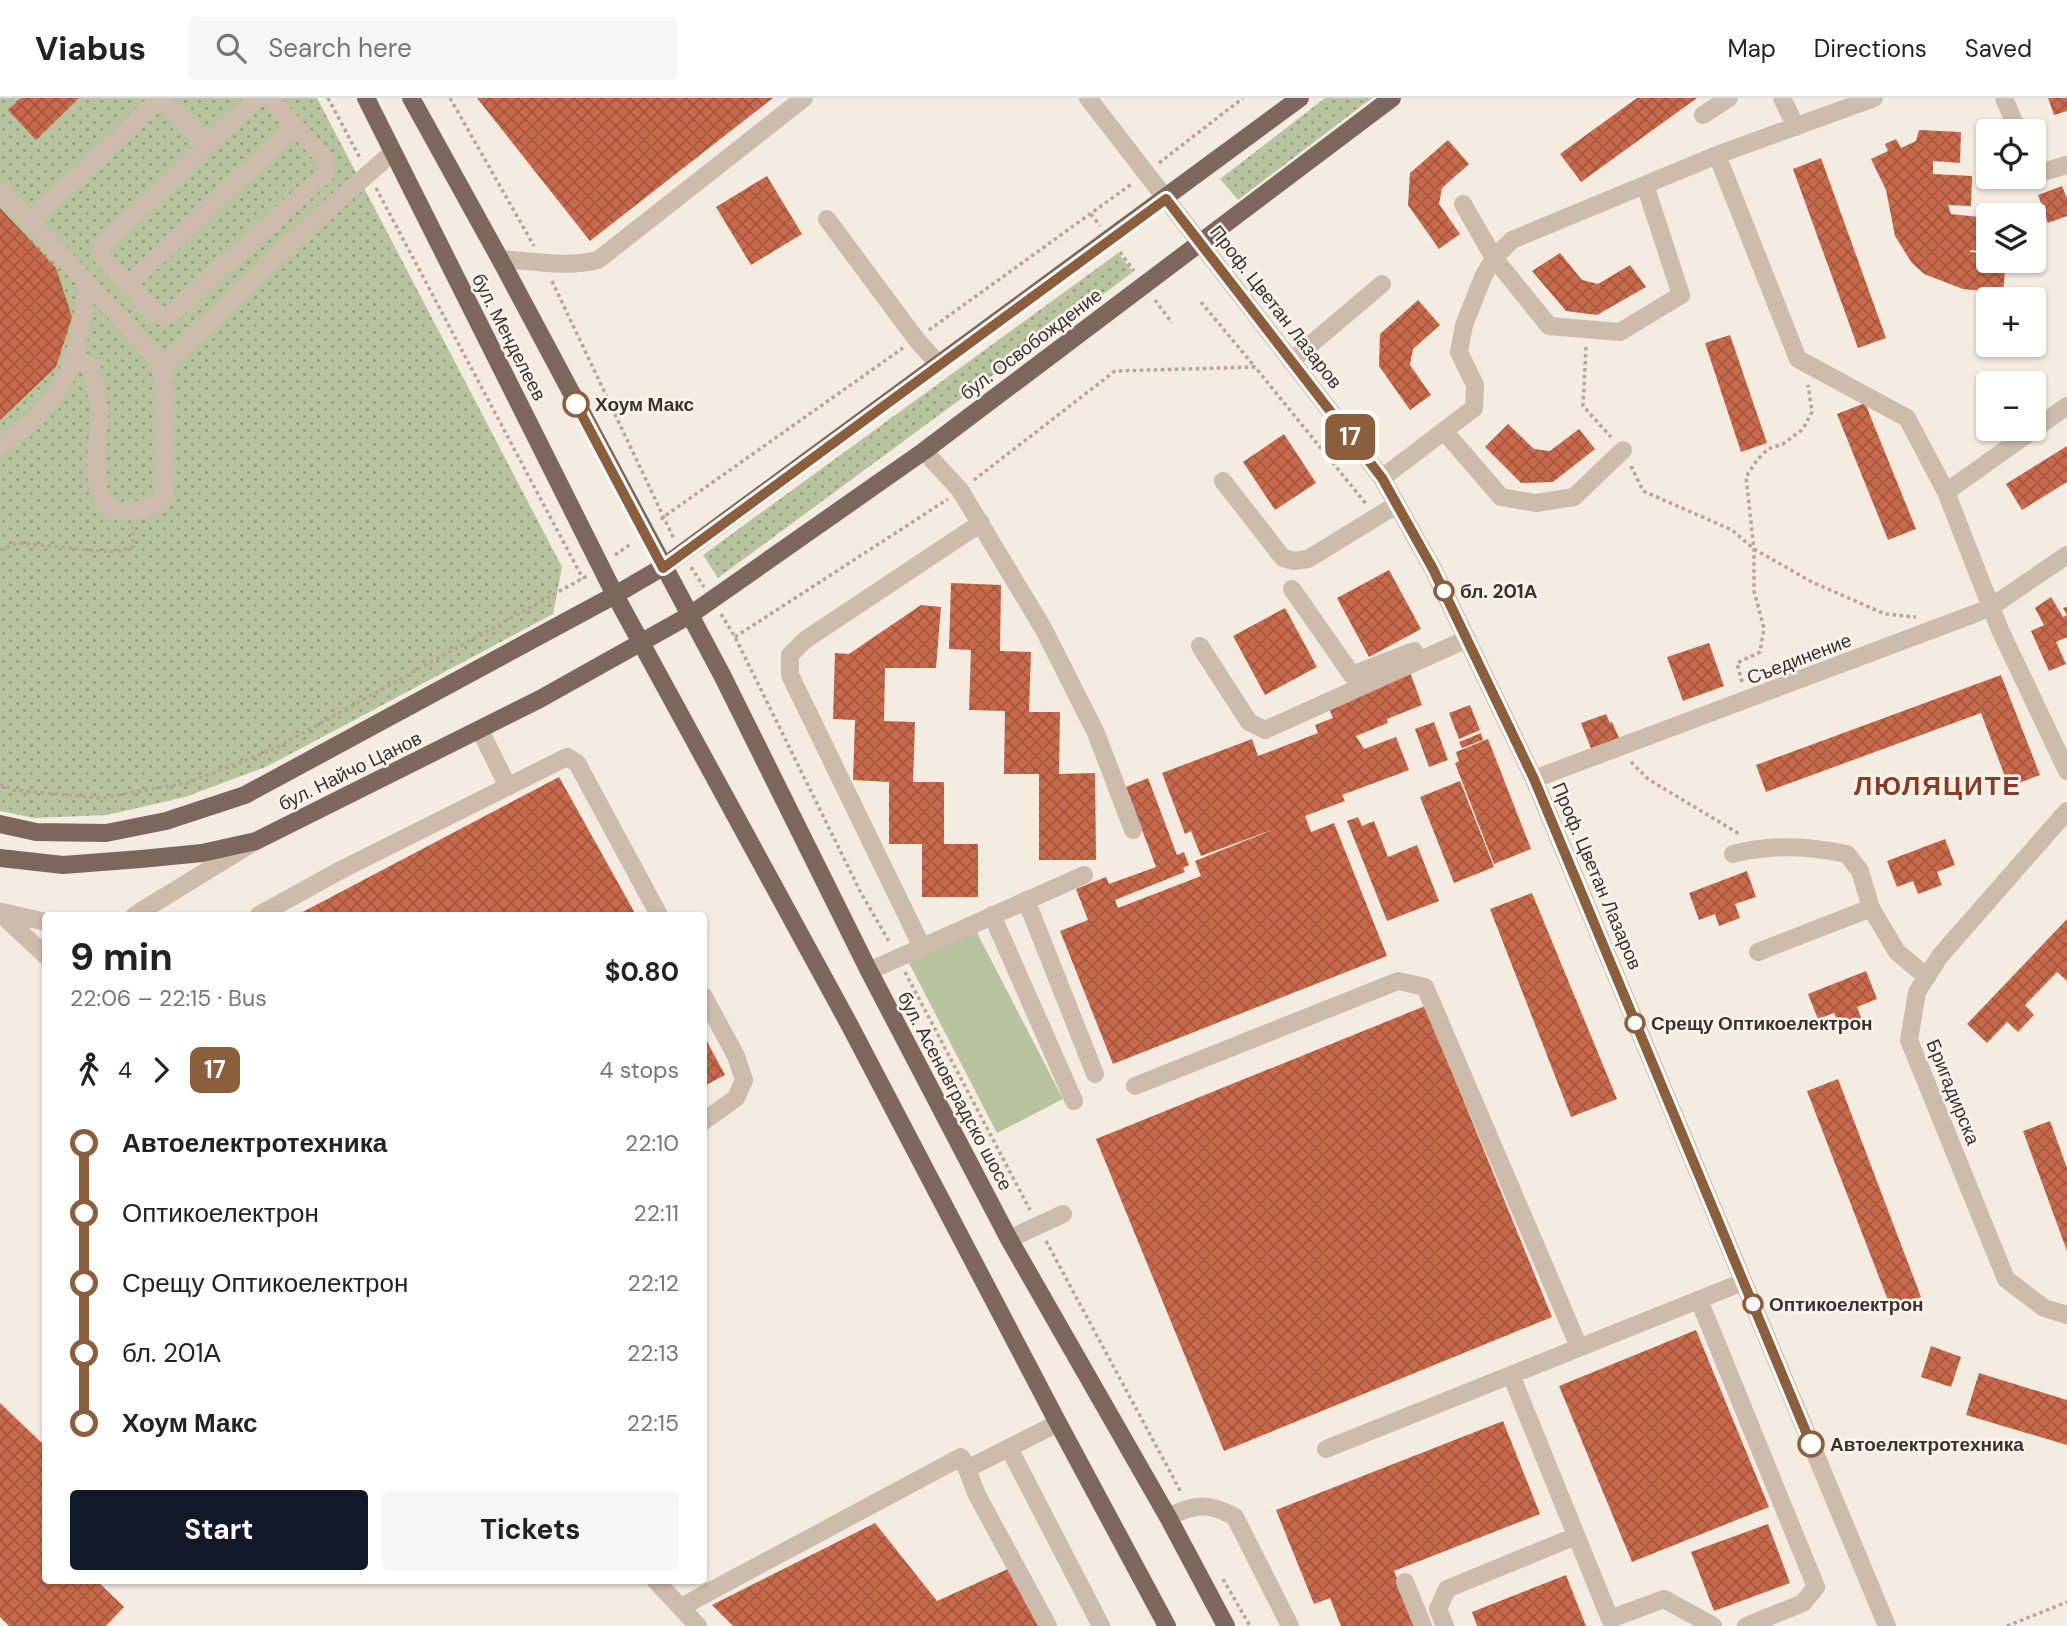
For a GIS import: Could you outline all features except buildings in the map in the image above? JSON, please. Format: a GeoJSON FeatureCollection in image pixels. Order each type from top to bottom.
{"type":"FeatureCollection","features":[{"type":"Feature","properties":{"kind":"main road","name":"бул. Менделеев"},"geometry":{"type":"LineString","coordinates":[[366,98],[615,595]]}},
{"type":"Feature","properties":{"kind":"main road","name":"бул. Менделеев"},"geometry":{"type":"LineString","coordinates":[[411,98],[500,259],[663,568]]}},
{"type":"Feature","properties":{"kind":"main road","name":"бул. Освобождение"},"geometry":{"type":"LineString","coordinates":[[663,568],[1300,98]]}},
{"type":"Feature","properties":{"kind":"main road","name":"бул. Освобождение"},"geometry":{"type":"LineString","coordinates":[[690,615],[924,451],[1392,98]]}},
{"type":"Feature","properties":{"kind":"main road","name":"бул. Найчо Цанов"},"geometry":{"type":"LineString","coordinates":[[0,824],[36,832],[106,832],[166,821],[245,794],[663,568]]}},
{"type":"Feature","properties":{"kind":"main road","name":"бул. Асеновградско шосе"},"geometry":{"type":"LineString","coordinates":[[663,568],[690,615],[869,971],[1009,1239],[1168,1517],[1226,1626]]}},
{"type":"Feature","properties":{"kind":"main road"},"geometry":{"type":"LineString","coordinates":[[615,595],[849,1024],[1167,1626]]}},
{"type":"Feature","properties":{"kind":"main road","name":"бул. Найчо Цанов"},"geometry":{"type":"LineString","coordinates":[[0,858],[63,864],[141,859],[202,853],[256,841],[480,730],[690,615]]}},
{"type":"Feature","properties":{"kind":"street"},"geometry":{"type":"LineString","coordinates":[[30,221],[160,98],[206,144]]}},
{"type":"Feature","properties":{"kind":"street"},"geometry":{"type":"LineString","coordinates":[[257,98],[103,244],[101,254],[104,261],[155,313],[170,315],[324,174],[327,161],[269,98]]}},
{"type":"Feature","properties":{"kind":"street"},"geometry":{"type":"LineString","coordinates":[[500,259],[558,264],[581,264],[598,260],[804,98]]}},
{"type":"Feature","properties":{"kind":"street","name":"Проф. Цветан Лазаров"},"geometry":{"type":"LineString","coordinates":[[1088,98],[1382,478],[1433,569],[1534,779],[1887,1626]]}},
{"type":"Feature","properties":{"kind":"street"},"geometry":{"type":"LineString","coordinates":[[1703,114],[1730,98]]}},
{"type":"Feature","properties":{"kind":"street"},"geometry":{"type":"LineString","coordinates":[[1782,98],[1796,127]]}},
{"type":"Feature","properties":{"kind":"street"},"geometry":{"type":"LineString","coordinates":[[1382,478],[1474,408],[1475,385],[1459,352],[1464,326],[1483,277],[1494,258],[1512,240],[1717,155],[1874,98]]}},
{"type":"Feature","properties":{"kind":"street"},"geometry":{"type":"LineString","coordinates":[[2004,98],[2013,119]]}},
{"type":"Feature","properties":{"kind":"street"},"geometry":{"type":"LineString","coordinates":[[128,284],[295,126]]}},
{"type":"Feature","properties":{"kind":"street"},"geometry":{"type":"LineString","coordinates":[[161,368],[299,235],[393,152]]}},
{"type":"Feature","properties":{"kind":"street"},"geometry":{"type":"LineString","coordinates":[[1717,155],[1798,359],[1907,418],[1946,492],[1991,607],[2067,771]]}},
{"type":"Feature","properties":{"kind":"street"},"geometry":{"type":"LineString","coordinates":[[2046,171],[2067,165]]}},
{"type":"Feature","properties":{"kind":"street"},"geometry":{"type":"LineString","coordinates":[[1463,204],[1494,258],[1549,326],[1620,332],[1681,295],[1645,185]]}},
{"type":"Feature","properties":{"kind":"street"},"geometry":{"type":"LineString","coordinates":[[0,190],[153,354],[161,368],[164,386],[164,493],[161,503],[151,508],[118,512],[105,503],[97,491],[99,410],[91,367],[75,356]]}},
{"type":"Feature","properties":{"kind":"street"},"geometry":{"type":"LineString","coordinates":[[827,219],[916,339],[939,365]]}},
{"type":"Feature","properties":{"kind":"street"},"geometry":{"type":"LineString","coordinates":[[0,446],[19,433],[61,387],[75,356],[88,284]]}},
{"type":"Feature","properties":{"kind":"street"},"geometry":{"type":"LineString","coordinates":[[1291,361],[1382,284]]}},
{"type":"Feature","properties":{"kind":"street"},"geometry":{"type":"LineString","coordinates":[[1946,492],[2067,406]]}},
{"type":"Feature","properties":{"kind":"street"},"geometry":{"type":"LineString","coordinates":[[1444,431],[1501,498],[1536,503],[1574,497],[1623,450]]}},
{"type":"Feature","properties":{"kind":"street"},"geometry":{"type":"LineString","coordinates":[[924,451],[960,490],[1043,628],[1096,733],[1132,830]]}},
{"type":"Feature","properties":{"kind":"street"},"geometry":{"type":"LineString","coordinates":[[1223,481],[1283,558],[1294,561],[1308,559],[1396,505]]}},
{"type":"Feature","properties":{"kind":"street"},"geometry":{"type":"LineString","coordinates":[[922,947],[790,675],[790,655],[805,640],[981,523]]}},
{"type":"Feature","properties":{"kind":"street","name":"Съединение"},"geometry":{"type":"LineString","coordinates":[[1534,779],[1751,700],[1991,607],[2067,555]]}},
{"type":"Feature","properties":{"kind":"street"},"geometry":{"type":"LineString","coordinates":[[1292,589],[1352,675],[1465,635]]}},
{"type":"Feature","properties":{"kind":"street"},"geometry":{"type":"LineString","coordinates":[[1200,646],[1250,722],[1265,730],[1465,635]]}},
{"type":"Feature","properties":{"kind":"street"},"geometry":{"type":"LineString","coordinates":[[480,730],[508,787]]}},
{"type":"Feature","properties":{"kind":"street"},"geometry":{"type":"LineString","coordinates":[[264,912],[341,870],[567,757],[577,762],[657,912]]}},
{"type":"Feature","properties":{"kind":"street","name":"Бригадирска"},"geometry":{"type":"LineString","coordinates":[[2067,811],[1940,956],[1917,992],[1909,1040],[2006,1279],[2044,1308],[2067,1315]]}},
{"type":"Feature","properties":{"kind":"street"},"geometry":{"type":"LineString","coordinates":[[140,912],[256,841]]}},
{"type":"Feature","properties":{"kind":"street"},"geometry":{"type":"LineString","coordinates":[[1733,854],[1760,847],[1814,847],[1847,854],[1860,871],[1871,908],[1897,952],[1927,977]]}},
{"type":"Feature","properties":{"kind":"street"},"geometry":{"type":"LineString","coordinates":[[869,971],[1084,875]]}},
{"type":"Feature","properties":{"kind":"street"},"geometry":{"type":"LineString","coordinates":[[1026,900],[1095,1074]]}},
{"type":"Feature","properties":{"kind":"street"},"geometry":{"type":"LineString","coordinates":[[1758,952],[1871,908]]}},
{"type":"Feature","properties":{"kind":"street"},"geometry":{"type":"LineString","coordinates":[[1,913],[42,921]]}},
{"type":"Feature","properties":{"kind":"street"},"geometry":{"type":"LineString","coordinates":[[1,913],[42,952]]}},
{"type":"Feature","properties":{"kind":"street"},"geometry":{"type":"LineString","coordinates":[[992,915],[1074,1101]]}},
{"type":"Feature","properties":{"kind":"street"},"geometry":{"type":"LineString","coordinates":[[1135,1086],[1398,981],[1425,987],[1579,1347]]}},
{"type":"Feature","properties":{"kind":"street"},"geometry":{"type":"LineString","coordinates":[[707,1003],[736,1056],[744,1080],[736,1098],[707,1119]]}},
{"type":"Feature","properties":{"kind":"street"},"geometry":{"type":"LineString","coordinates":[[1009,1239],[1063,1214]]}},
{"type":"Feature","properties":{"kind":"street"},"geometry":{"type":"LineString","coordinates":[[1326,1449],[1743,1282]]}},
{"type":"Feature","properties":{"kind":"street"},"geometry":{"type":"LineString","coordinates":[[1699,1300],[1816,1587],[1803,1604],[1746,1626]]}},
{"type":"Feature","properties":{"kind":"street"},"geometry":{"type":"LineString","coordinates":[[1511,1375],[1609,1619],[1664,1599],[1713,1626]]}},
{"type":"Feature","properties":{"kind":"street"},"geometry":{"type":"LineString","coordinates":[[967,1469],[1058,1423]]}},
{"type":"Feature","properties":{"kind":"street"},"geometry":{"type":"LineString","coordinates":[[1009,1448],[1101,1626]]}},
{"type":"Feature","properties":{"kind":"street"},"geometry":{"type":"LineString","coordinates":[[681,1607],[961,1457],[977,1495],[1048,1626]]}},
{"type":"Feature","properties":{"kind":"street"},"geometry":{"type":"LineString","coordinates":[[1168,1517],[1189,1507],[1206,1506],[1221,1509],[1235,1517],[1290,1626]]}},
{"type":"Feature","properties":{"kind":"street"},"geometry":{"type":"LineString","coordinates":[[1445,1626],[1438,1609],[1447,1589],[1576,1536]]}},
{"type":"Feature","properties":{"kind":"street"},"geometry":{"type":"LineString","coordinates":[[1405,1582],[1423,1626]]}},
{"type":"Feature","properties":{"kind":"street"},"geometry":{"type":"LineString","coordinates":[[659,1584],[698,1626]]}},
{"type":"Feature","properties":{"kind":"path"},"geometry":{"type":"LineString","coordinates":[[328,98],[583,579]]}},
{"type":"Feature","properties":{"kind":"path"},"geometry":{"type":"LineString","coordinates":[[450,98],[543,261],[674,539]]}},
{"type":"Feature","properties":{"kind":"path"},"geometry":{"type":"LineString","coordinates":[[0,784],[13,790],[101,797],[187,783],[272,750],[583,579],[645,534],[663,520],[662,518],[1091,214],[1243,98]]}},
{"type":"Feature","properties":{"kind":"path"},"geometry":{"type":"LineString","coordinates":[[1091,214],[1172,323]]}},
{"type":"Feature","properties":{"kind":"path"},"geometry":{"type":"LineString","coordinates":[[1201,302],[1376,517]]}},
{"type":"Feature","properties":{"kind":"path"},"geometry":{"type":"LineString","coordinates":[[1587,329],[1583,406],[1623,450],[1643,491],[1732,530],[1754,549],[1812,582],[1885,614],[1927,617]]}},
{"type":"Feature","properties":{"kind":"path"},"geometry":{"type":"LineString","coordinates":[[1751,700],[1737,663],[1760,652],[1764,628],[1754,591],[1754,549],[1746,477],[1756,460],[1768,449],[1783,444],[1803,429],[1812,412],[1810,392],[1798,359]]}},
{"type":"Feature","properties":{"kind":"path"},"geometry":{"type":"LineString","coordinates":[[1189,1507],[861,893],[735,637],[960,490],[1115,371],[1255,367]]}},
{"type":"Feature","properties":{"kind":"path"},"geometry":{"type":"LineString","coordinates":[[0,550],[17,543],[114,552],[132,547],[132,510]]}},
{"type":"Feature","properties":{"kind":"path"},"geometry":{"type":"LineString","coordinates":[[1623,747],[1632,763],[1648,779],[1760,847]]}},
{"type":"Feature","properties":{"kind":"path"},"geometry":{"type":"LineString","coordinates":[[1218,1571],[1250,1626]]}},
{"type":"Feature","properties":{"kind":"path"},"geometry":{"type":"LineString","coordinates":[[2007,1626],[2067,1602]]}},
{"type":"Feature","properties":{"kind":"green space"},"geometry":{"type":"Polygon","coordinates":[[[0,98],[317,98],[562,567],[553,614],[268,766],[185,797],[107,815],[34,818],[0,811],[0,98]]]}},
{"type":"Feature","properties":{"kind":"green space"},"geometry":{"type":"Polygon","coordinates":[[[1325,98],[1372,98],[1238,200],[1220,179],[1325,98]]]}},
{"type":"Feature","properties":{"kind":"green space"},"geometry":{"type":"Polygon","coordinates":[[[1118,253],[1133,272],[718,578],[703,555],[1118,253]]]}},
{"type":"Feature","properties":{"kind":"green space"},"geometry":{"type":"Polygon","coordinates":[[[975,929],[1063,1099],[997,1133],[909,963],[975,929]]]}},
{"type":"Feature","properties":{"kind":"bus line","name":"17"},"geometry":{"type":"LineString","coordinates":[[576,404],[663,568],[1166,199],[1382,478],[1433,569],[1534,779],[1811,1444]]}},
{"type":"Feature","properties":{"kind":"place","name":"Хоум Макс"},"geometry":{"type":"Point","coordinates":[576,404]}},
{"type":"Feature","properties":{"kind":"place","name":"бл. 201А"},"geometry":{"type":"Point","coordinates":[1444,591]}},
{"type":"Feature","properties":{"kind":"place","name":"Срещу Оптикоелектрон"},"geometry":{"type":"Point","coordinates":[1635,1023]}},
{"type":"Feature","properties":{"kind":"place","name":"Оптикоелектрон"},"geometry":{"type":"Point","coordinates":[1753,1304]}},
{"type":"Feature","properties":{"kind":"place","name":"Автоелектротехника"},"geometry":{"type":"Point","coordinates":[1811,1444]}},
{"type":"Feature","properties":{"kind":"district","name":"ЛЮЛЯЦИТЕ"},"geometry":{"type":"Point","coordinates":[1938,786]}}]}
